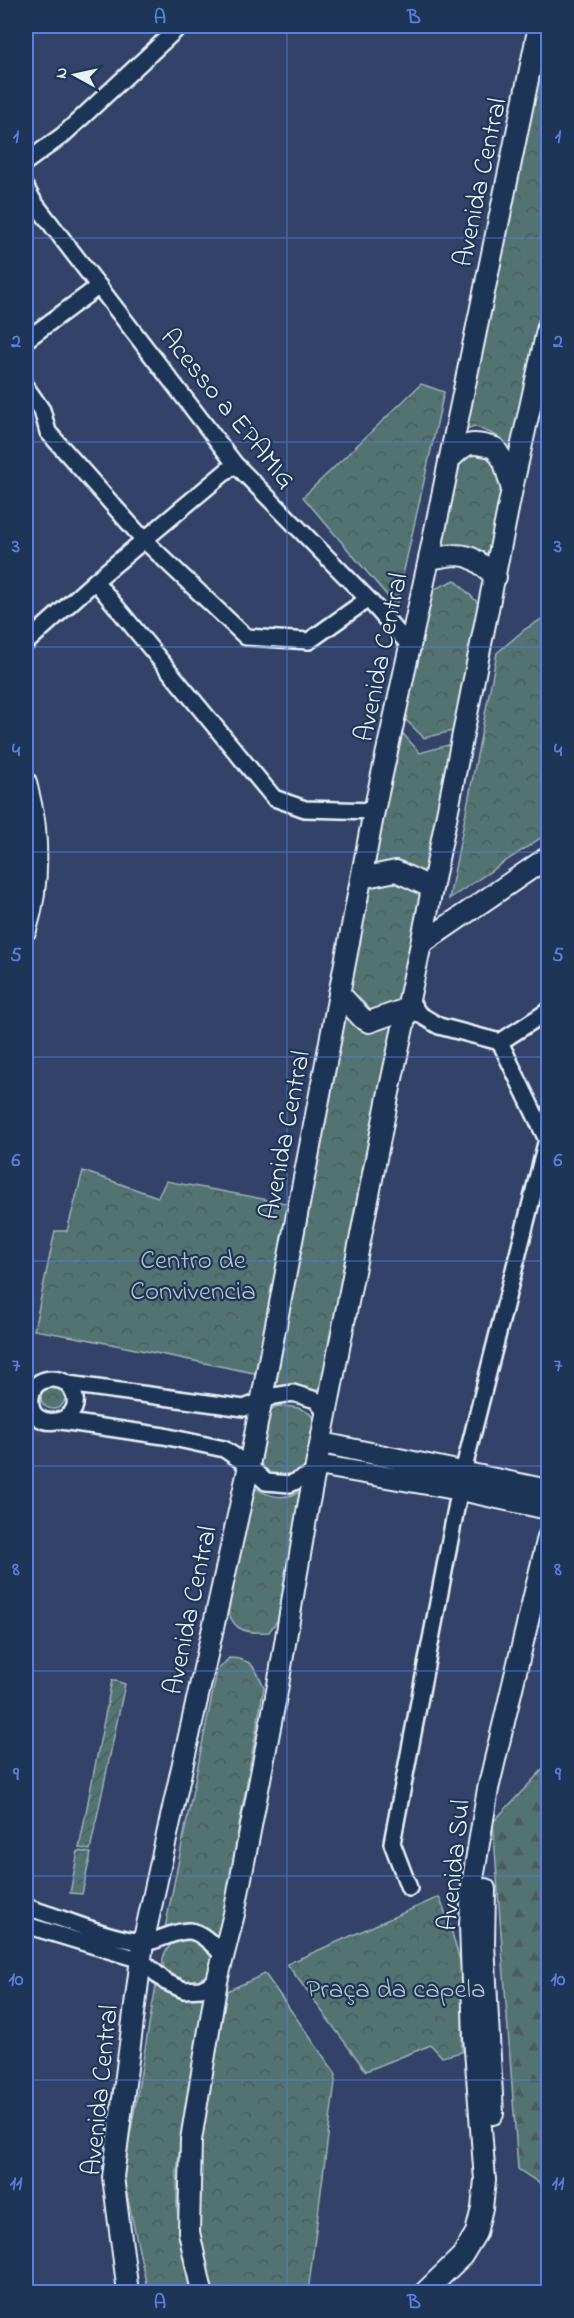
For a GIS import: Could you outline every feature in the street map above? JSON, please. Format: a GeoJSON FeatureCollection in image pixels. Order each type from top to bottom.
{"type":"FeatureCollection","features":[{"type":"Feature","properties":{"kind":"street"},"geometry":{"type":"LineString","coordinates":[[27,158],[63,135],[180,26]]}},
{"type":"Feature","properties":{"kind":"street","name":"Avenida Central"},"geometry":{"type":"LineString","coordinates":[[128,2292],[113,2177],[142,1951],[249,1466],[374,811],[429,560],[539,26]]}},
{"type":"Feature","properties":{"kind":"street","name":"Acesso a EPAMIG"},"geometry":{"type":"LineString","coordinates":[[26,188],[34,202],[235,464],[368,599],[410,646]]}},
{"type":"Feature","properties":{"kind":"street"},"geometry":{"type":"LineString","coordinates":[[26,340],[99,286]]}},
{"type":"Feature","properties":{"kind":"street"},"geometry":{"type":"LineString","coordinates":[[202,2292],[189,2232],[191,2140],[217,1981],[234,1914],[277,1691],[308,1507],[407,1003],[496,577],[512,489],[549,326]]}},
{"type":"Feature","properties":{"kind":"street"},"geometry":{"type":"LineString","coordinates":[[26,387],[42,410],[48,432],[144,540],[246,637],[309,641],[368,599]]}},
{"type":"Feature","properties":{"kind":"street"},"geometry":{"type":"LineString","coordinates":[[449,460],[464,445],[479,444],[495,448],[504,462],[512,489]]}},
{"type":"Feature","properties":{"kind":"street"},"geometry":{"type":"LineString","coordinates":[[26,643],[94,581],[235,464]]}},
{"type":"Feature","properties":{"kind":"street"},"geometry":{"type":"LineString","coordinates":[[429,560],[460,554],[476,559],[496,577]]}},
{"type":"Feature","properties":{"kind":"street"},"geometry":{"type":"LineString","coordinates":[[94,581],[274,798],[305,809],[374,811]]}},
{"type":"Feature","properties":{"kind":"street"},"geometry":{"type":"LineString","coordinates":[[26,782],[35,827],[35,874],[31,911],[26,930]]}},
{"type":"Feature","properties":{"kind":"street"},"geometry":{"type":"LineString","coordinates":[[421,944],[549,856]]}},
{"type":"Feature","properties":{"kind":"street"},"geometry":{"type":"LineString","coordinates":[[361,878],[396,871],[432,888]]}},
{"type":"Feature","properties":{"kind":"street"},"geometry":{"type":"LineString","coordinates":[[339,993],[362,1018],[369,1022],[407,1003]]}},
{"type":"Feature","properties":{"kind":"street"},"geometry":{"type":"LineString","coordinates":[[407,1003],[419,1014],[439,1026],[500,1042],[549,1011]]}},
{"type":"Feature","properties":{"kind":"street"},"geometry":{"type":"LineString","coordinates":[[409,1888],[392,1842],[462,1481],[548,1140],[500,1042]]}},
{"type":"Feature","properties":{"kind":"street"},"geometry":{"type":"LineString","coordinates":[[327,1414],[316,1400],[301,1394],[274,1396],[244,1408],[68,1384],[54,1378],[39,1382],[29,1391],[31,1415],[44,1421],[53,1423],[61,1421],[164,1436],[224,1449],[249,1466],[260,1479],[266,1482],[290,1484],[317,1469],[549,1490]]}},
{"type":"Feature","properties":{"kind":"street"},"geometry":{"type":"LineString","coordinates":[[61,1421],[72,1411],[75,1404],[75,1396],[68,1384]]}},
{"type":"Feature","properties":{"kind":"street"},"geometry":{"type":"LineString","coordinates":[[322,1443],[462,1481],[549,1508],[549,1501]]}},
{"type":"Feature","properties":{"kind":"street","name":"Avenida Sul"},"geometry":{"type":"LineString","coordinates":[[425,2292],[462,2256],[476,2233],[482,2208],[485,2180],[474,2037],[470,1925],[472,1885],[488,1789],[549,1537]]}},
{"type":"Feature","properties":{"kind":"street","name":"Avenida Sul"},"geometry":{"type":"LineString","coordinates":[[443,2292],[479,2253],[488,2232],[494,2205],[496,2161],[484,1944],[487,1864],[493,1822],[549,1593]]}},
{"type":"Feature","properties":{"kind":"street"},"geometry":{"type":"LineString","coordinates":[[26,1907],[99,1932],[142,1951],[166,1982],[184,1990],[201,1989],[217,1981]]}},
{"type":"Feature","properties":{"kind":"street"},"geometry":{"type":"LineString","coordinates":[[26,1925],[142,1951],[172,1933],[192,1931],[223,1955]]}},
{"type":"Feature","properties":{"kind":"shaded area"},"geometry":{"type":"Polygon","coordinates":[[[26,26],[548,26],[548,2292],[26,2292],[26,26]]]}},
{"type":"Feature","properties":{"kind":"green space"},"geometry":{"type":"Polygon","coordinates":[[[548,30],[548,281],[510,451],[495,435],[474,426],[465,430],[548,30]]]}},
{"type":"Feature","properties":{"kind":"green space"},"geometry":{"type":"Polygon","coordinates":[[[421,384],[444,392],[396,606],[303,497],[421,384]]]}},
{"type":"Feature","properties":{"kind":"green space"},"geometry":{"type":"Polygon","coordinates":[[[474,453],[493,458],[505,494],[491,559],[467,548],[441,546],[458,466],[474,453]]]}},
{"type":"Feature","properties":{"kind":"green space"},"geometry":{"type":"Polygon","coordinates":[[[455,580],[482,607],[457,730],[424,738],[401,715],[430,591],[455,580]]]}},
{"type":"Feature","properties":{"kind":"green space"},"geometry":{"type":"Polygon","coordinates":[[[545,617],[548,623],[548,833],[449,899],[497,653],[525,629],[545,617]]]}},
{"type":"Feature","properties":{"kind":"green space"},"geometry":{"type":"Polygon","coordinates":[[[397,727],[420,753],[455,743],[429,881],[369,873],[397,727]]]}},
{"type":"Feature","properties":{"kind":"green space"},"geometry":{"type":"Polygon","coordinates":[[[402,878],[426,891],[401,1006],[368,1018],[347,992],[368,885],[402,878]]]}},
{"type":"Feature","properties":{"kind":"green space"},"geometry":{"type":"Polygon","coordinates":[[[343,1007],[400,1016],[322,1398],[300,1386],[275,1391],[343,1007]]]}},
{"type":"Feature","properties":{"kind":"green space","name":"Centro de Convivencia"},"geometry":{"type":"Polygon","coordinates":[[[83,1171],[158,1197],[166,1181],[291,1204],[259,1374],[34,1330],[55,1231],[67,1231],[83,1171]]]}},
{"type":"Feature","properties":{"kind":"green space"},"geometry":{"type":"Polygon","coordinates":[[[53,1385],[61,1389],[65,1397],[61,1405],[53,1409],[45,1405],[41,1397],[45,1389],[53,1385]]]}},
{"type":"Feature","properties":{"kind":"green space"},"geometry":{"type":"Polygon","coordinates":[[[278,1406],[300,1409],[310,1414],[318,1422],[310,1469],[285,1477],[263,1473],[259,1465],[270,1410],[278,1406]]]}},
{"type":"Feature","properties":{"kind":"green space"},"geometry":{"type":"Polygon","coordinates":[[[252,1486],[265,1493],[278,1496],[291,1495],[305,1489],[279,1618],[269,1632],[252,1632],[239,1628],[234,1624],[228,1610],[227,1601],[252,1486]]]}},
{"type":"Feature","properties":{"kind":"green space"},"geometry":{"type":"Polygon","coordinates":[[[229,1658],[243,1660],[252,1665],[264,1687],[218,1943],[180,1925],[165,1928],[217,1671],[229,1658]]]}},
{"type":"Feature","properties":{"kind":"green space"},"geometry":{"type":"Polygon","coordinates":[[[112,1680],[125,1684],[90,1850],[79,1848],[112,1680]]]}},
{"type":"Feature","properties":{"kind":"green space"},"geometry":{"type":"Polygon","coordinates":[[[548,1764],[548,2189],[518,2169],[493,1822],[548,1764]]]}},
{"type":"Feature","properties":{"kind":"green space"},"geometry":{"type":"Polygon","coordinates":[[[78,1851],[91,1853],[82,1894],[70,1893],[78,1851]]]}},
{"type":"Feature","properties":{"kind":"green space","name":"Praça da capela"},"geometry":{"type":"Polygon","coordinates":[[[439,1897],[463,1971],[462,2052],[442,2057],[431,2045],[366,2071],[287,1964],[439,1897]]]}},
{"type":"Feature","properties":{"kind":"green space"},"geometry":{"type":"Polygon","coordinates":[[[182,1938],[201,1945],[214,1959],[212,1973],[202,1983],[176,1981],[167,1974],[164,1968],[166,1950],[182,1938]]]}},
{"type":"Feature","properties":{"kind":"green space"},"geometry":{"type":"Polygon","coordinates":[[[265,1974],[336,2074],[308,2292],[212,2292],[199,2236],[201,2141],[227,1991],[265,1974]]]}},
{"type":"Feature","properties":{"kind":"green space"},"geometry":{"type":"Polygon","coordinates":[[[156,1985],[184,1998],[209,1994],[182,2128],[177,2173],[177,2208],[183,2255],[192,2292],[148,2292],[123,2176],[156,1985]]]}}]}
